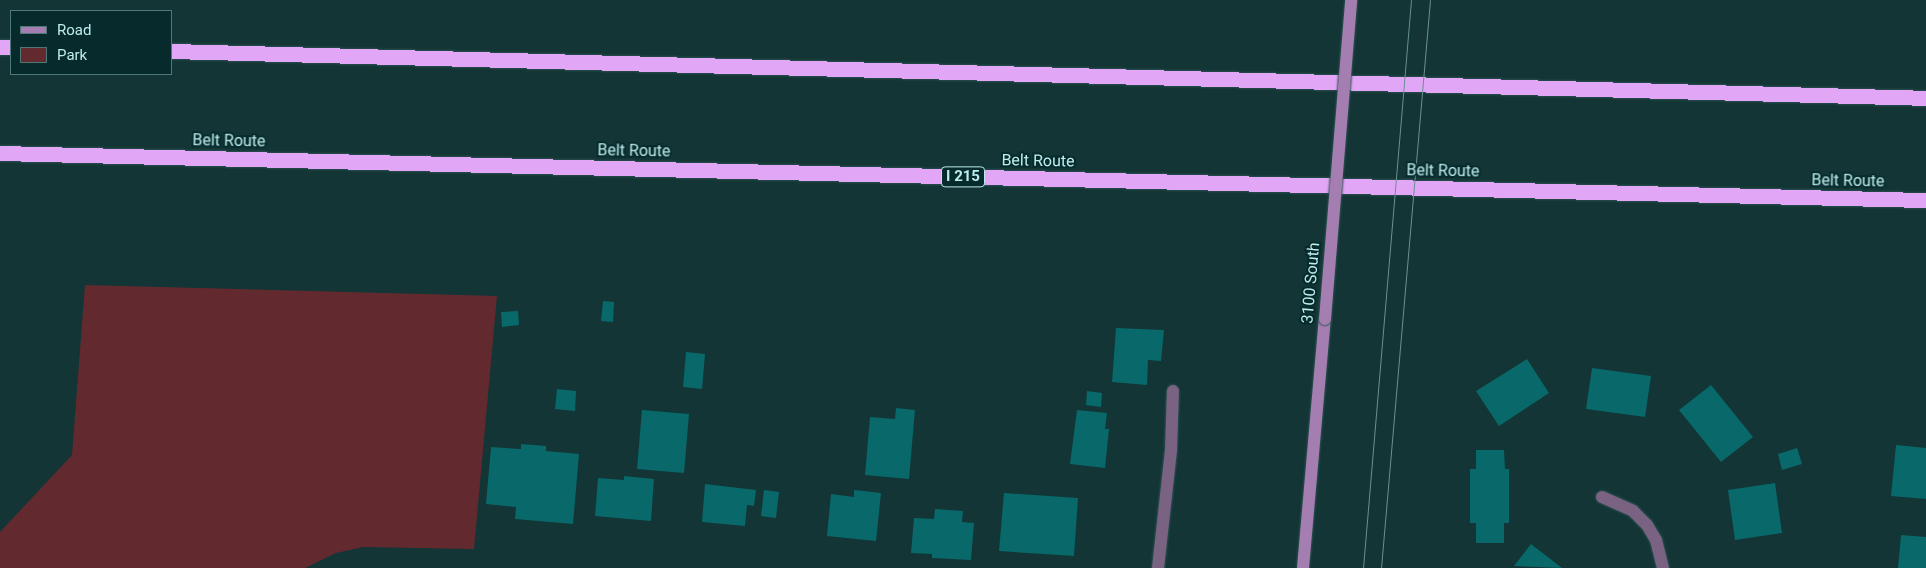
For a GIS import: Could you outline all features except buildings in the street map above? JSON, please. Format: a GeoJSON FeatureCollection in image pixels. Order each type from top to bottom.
{"type":"FeatureCollection","features":[{"type":"Feature","properties":{"kind":"highway"},"geometry":{"type":"LineString","coordinates":[[172,51],[1926,98]]}},
{"type":"Feature","properties":{"kind":"highway","name":"Belt Route"},"geometry":{"type":"LineString","coordinates":[[0,153],[1926,200]]}},
{"type":"Feature","properties":{"kind":"main road","name":"3100 South"},"geometry":{"type":"LineString","coordinates":[[1303,568],[1351,0]]}},
{"type":"Feature","properties":{"kind":"street"},"geometry":{"type":"LineString","coordinates":[[1158,568],[1171,450],[1173,391]]}},
{"type":"Feature","properties":{"kind":"street"},"geometry":{"type":"LineString","coordinates":[[1602,497],[1633,511],[1647,526],[1656,540],[1663,568]]}},
{"type":"Feature","properties":{"kind":"green space"},"geometry":{"type":"Polygon","coordinates":[[[85,285],[497,296],[474,549],[363,547],[336,553],[305,568],[0,568],[0,532],[72,455],[85,285]]]}},
{"type":"Feature","properties":{"kind":"tram line"},"geometry":{"type":"LineString","coordinates":[[1363,568],[1411,0]]}},
{"type":"Feature","properties":{"kind":"tram line"},"geometry":{"type":"LineString","coordinates":[[1381,568],[1430,0]]}}]}
